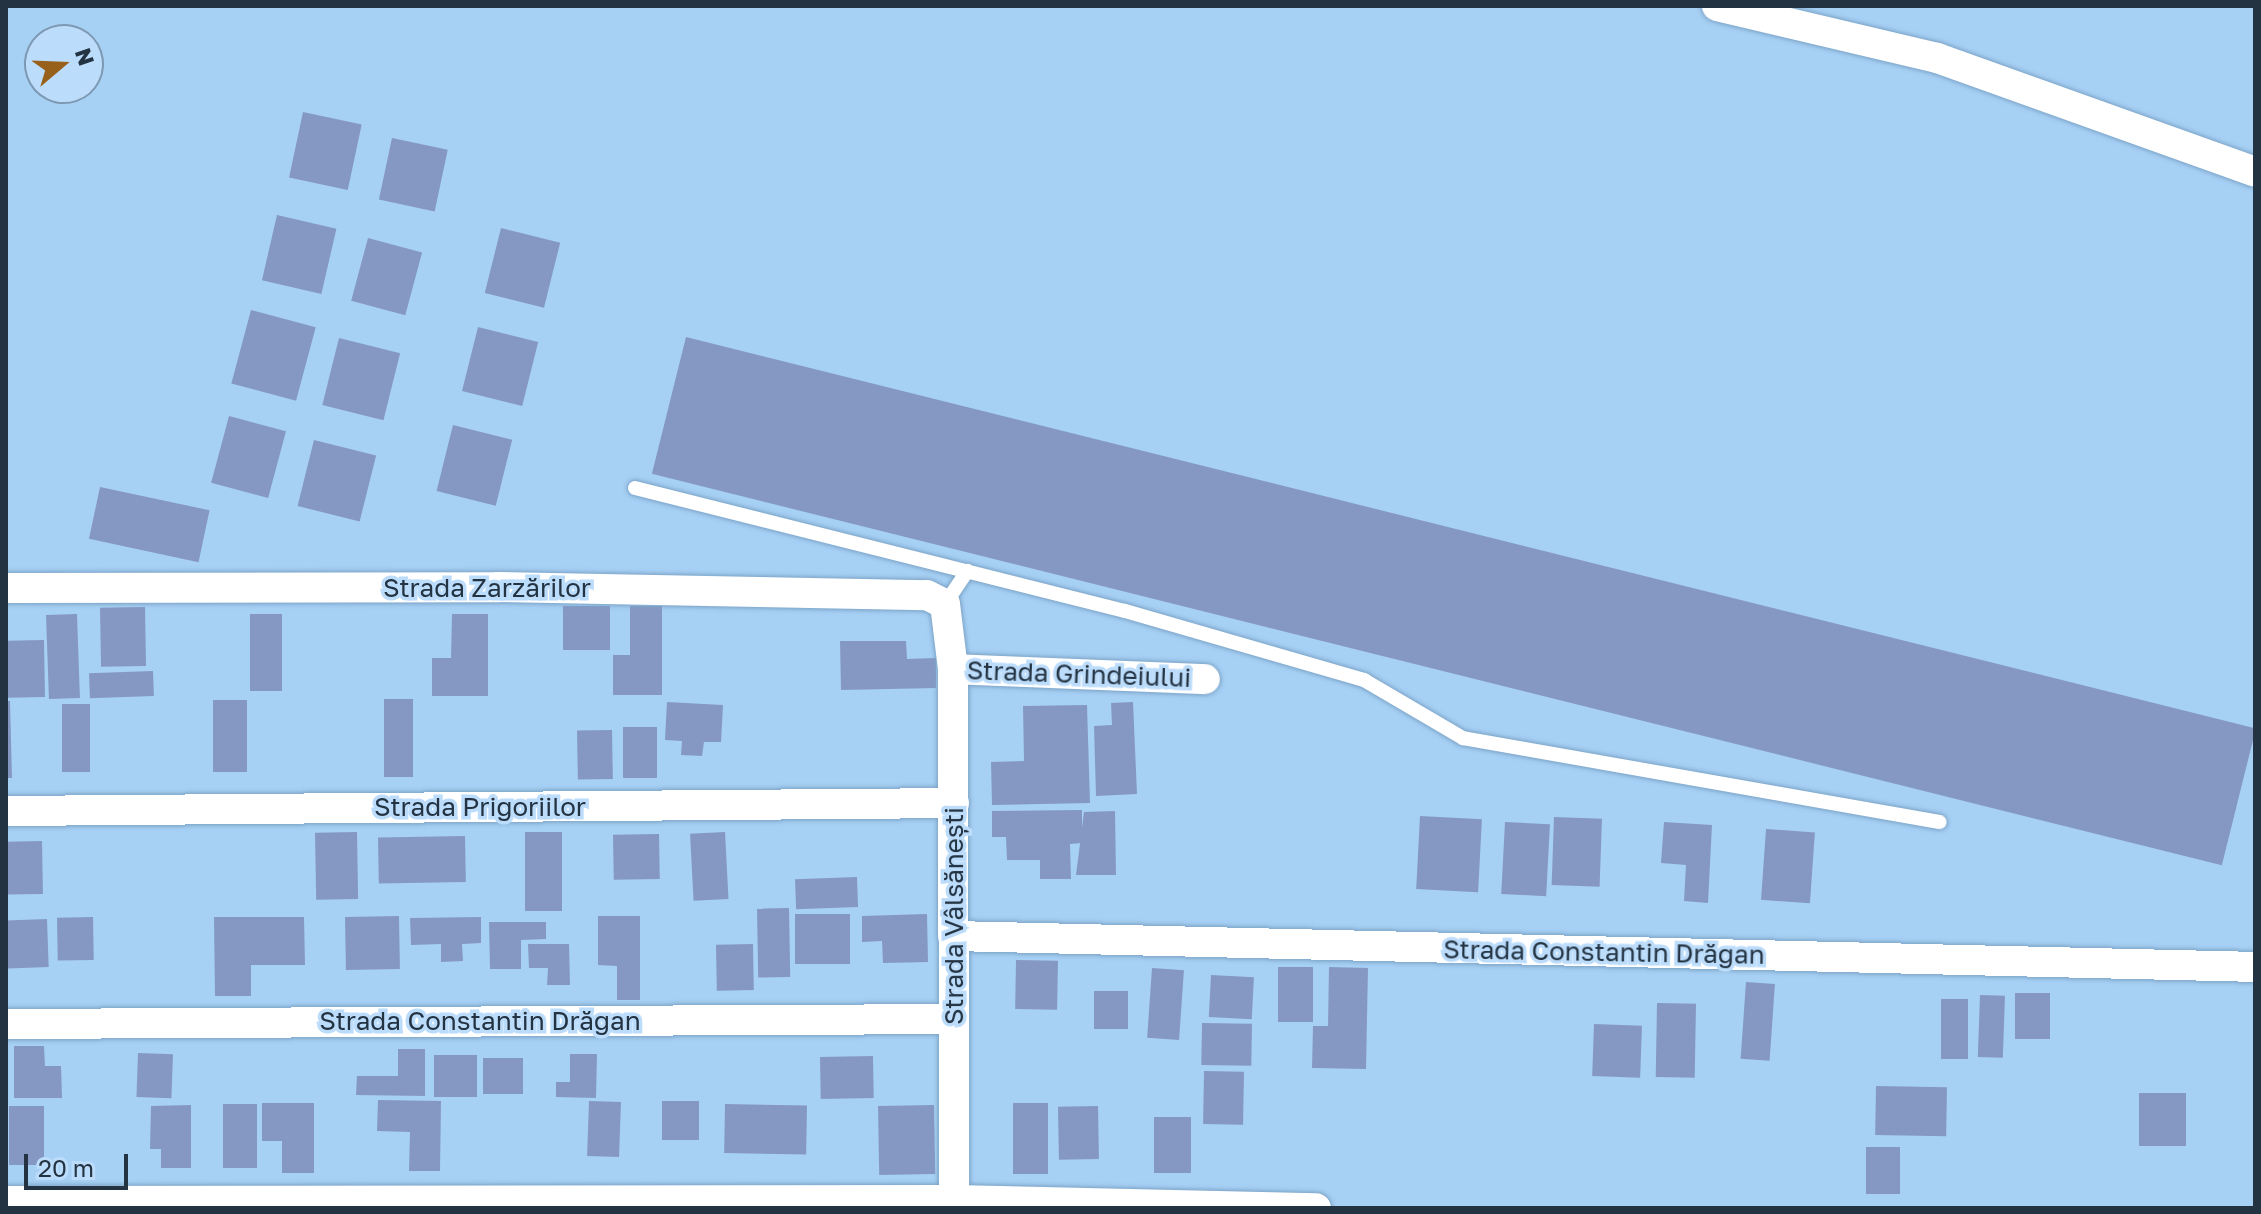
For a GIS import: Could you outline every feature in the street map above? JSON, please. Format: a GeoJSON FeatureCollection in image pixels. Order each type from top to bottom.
{"type":"FeatureCollection","features":[{"type":"Feature","properties":{"kind":"street"},"geometry":{"type":"LineString","coordinates":[[1717,6],[1937,58],[2255,172]]}},
{"type":"Feature","properties":{"kind":"street","name":"Strada Zarzărilor"},"geometry":{"type":"LineString","coordinates":[[6,588],[498,587],[927,595],[948,614]]}},
{"type":"Feature","properties":{"kind":"street","name":"Strada Vâlsănești"},"geometry":{"type":"LineString","coordinates":[[948,614],[953,669],[954,1204]]}},
{"type":"Feature","properties":{"kind":"street","name":"Strada Grindeiului"},"geometry":{"type":"LineString","coordinates":[[953,669],[1205,679]]}},
{"type":"Feature","properties":{"kind":"street","name":"Strada Prigoriilor"},"geometry":{"type":"LineString","coordinates":[[6,811],[954,803]]}},
{"type":"Feature","properties":{"kind":"street","name":"Strada Constantin Drăgan"},"geometry":{"type":"LineString","coordinates":[[953,936],[2255,967]]}},
{"type":"Feature","properties":{"kind":"street","name":"Strada Constantin Drăgan"},"geometry":{"type":"LineString","coordinates":[[6,1024],[954,1019]]}},
{"type":"Feature","properties":{"kind":"street"},"geometry":{"type":"LineString","coordinates":[[6,1201],[1316,1208]]}},
{"type":"Feature","properties":{"kind":"lane"},"geometry":{"type":"LineString","coordinates":[[635,488],[967,571],[1364,680],[1463,738],[1940,822]]}},
{"type":"Feature","properties":{"kind":"lane"},"geometry":{"type":"LineString","coordinates":[[948,614],[967,571]]}},
{"type":"Feature","properties":{"kind":"building"},"geometry":{"type":"Polygon","coordinates":[[[303,112],[362,124],[348,190],[289,178],[303,112]]]}},
{"type":"Feature","properties":{"kind":"building"},"geometry":{"type":"Polygon","coordinates":[[[392,138],[448,150],[435,211],[379,200],[392,138]]]}},
{"type":"Feature","properties":{"kind":"building"},"geometry":{"type":"Polygon","coordinates":[[[277,215],[336,229],[321,294],[262,280],[277,215]]]}},
{"type":"Feature","properties":{"kind":"building"},"geometry":{"type":"Polygon","coordinates":[[[501,228],[560,243],[544,308],[485,293],[501,228]]]}},
{"type":"Feature","properties":{"kind":"building"},"geometry":{"type":"Polygon","coordinates":[[[368,238],[422,252],[405,315],[351,301],[368,238]]]}},
{"type":"Feature","properties":{"kind":"building"},"geometry":{"type":"Polygon","coordinates":[[[251,310],[316,327],[296,401],[231,383],[251,310]]]}},
{"type":"Feature","properties":{"kind":"building"},"geometry":{"type":"Polygon","coordinates":[[[478,327],[538,342],[522,406],[462,391],[478,327]]]}},
{"type":"Feature","properties":{"kind":"building"},"geometry":{"type":"Polygon","coordinates":[[[686,337],[2255,728],[2222,865],[652,474],[686,337]]]}},
{"type":"Feature","properties":{"kind":"building"},"geometry":{"type":"Polygon","coordinates":[[[339,338],[400,353],[383,420],[322,405],[339,338]]]}},
{"type":"Feature","properties":{"kind":"building"},"geometry":{"type":"Polygon","coordinates":[[[229,416],[286,431],[268,498],[211,483],[229,416]]]}},
{"type":"Feature","properties":{"kind":"building"},"geometry":{"type":"Polygon","coordinates":[[[453,425],[512,440],[496,506],[437,491],[453,425]]]}},
{"type":"Feature","properties":{"kind":"building"},"geometry":{"type":"Polygon","coordinates":[[[314,440],[376,455],[360,521],[298,506],[314,440]]]}},
{"type":"Feature","properties":{"kind":"building"},"geometry":{"type":"Polygon","coordinates":[[[100,487],[210,510],[199,562],[89,539],[100,487]]]}},
{"type":"Feature","properties":{"kind":"building"},"geometry":{"type":"Polygon","coordinates":[[[563,606],[610,606],[610,650],[563,650],[563,606]]]}},
{"type":"Feature","properties":{"kind":"building"},"geometry":{"type":"Polygon","coordinates":[[[630,606],[662,606],[662,695],[613,695],[613,655],[630,655],[630,606]]]}},
{"type":"Feature","properties":{"kind":"building"},"geometry":{"type":"Polygon","coordinates":[[[145,607],[146,666],[101,667],[100,608],[145,607]]]}},
{"type":"Feature","properties":{"kind":"building"},"geometry":{"type":"Polygon","coordinates":[[[77,614],[80,698],[49,699],[46,615],[77,614]]]}},
{"type":"Feature","properties":{"kind":"building"},"geometry":{"type":"Polygon","coordinates":[[[250,614],[282,614],[282,691],[250,691],[250,614]]]}},
{"type":"Feature","properties":{"kind":"building"},"geometry":{"type":"Polygon","coordinates":[[[452,614],[488,614],[488,696],[432,696],[432,658],[451,658],[452,614]]]}},
{"type":"Feature","properties":{"kind":"building"},"geometry":{"type":"Polygon","coordinates":[[[44,640],[45,697],[8,698],[7,641],[44,640]]]}},
{"type":"Feature","properties":{"kind":"building"},"geometry":{"type":"Polygon","coordinates":[[[840,641],[906,641],[907,659],[936,658],[936,688],[841,690],[840,641]]]}},
{"type":"Feature","properties":{"kind":"building"},"geometry":{"type":"Polygon","coordinates":[[[153,671],[154,696],[90,698],[89,673],[153,671]]]}},
{"type":"Feature","properties":{"kind":"building"},"geometry":{"type":"Polygon","coordinates":[[[384,699],[413,699],[413,777],[384,777],[384,699]]]}},
{"type":"Feature","properties":{"kind":"building"},"geometry":{"type":"Polygon","coordinates":[[[213,700],[247,700],[247,772],[213,772],[213,700]]]}},
{"type":"Feature","properties":{"kind":"building"},"geometry":{"type":"Polygon","coordinates":[[[6,701],[10,701],[12,778],[6,778],[6,701]]]}},
{"type":"Feature","properties":{"kind":"building"},"geometry":{"type":"Polygon","coordinates":[[[667,702],[723,705],[721,742],[704,742],[702,756],[681,755],[682,741],[665,740],[667,702]]]}},
{"type":"Feature","properties":{"kind":"building"},"geometry":{"type":"Polygon","coordinates":[[[1133,702],[1137,794],[1096,796],[1094,726],[1112,725],[1111,703],[1133,702]]]}},
{"type":"Feature","properties":{"kind":"building"},"geometry":{"type":"Polygon","coordinates":[[[62,704],[90,704],[90,772],[62,772],[62,704]]]}},
{"type":"Feature","properties":{"kind":"building"},"geometry":{"type":"Polygon","coordinates":[[[1087,705],[1090,803],[992,805],[991,762],[1024,761],[1023,706],[1087,705]]]}},
{"type":"Feature","properties":{"kind":"building"},"geometry":{"type":"Polygon","coordinates":[[[623,727],[657,727],[657,778],[623,778],[623,727]]]}},
{"type":"Feature","properties":{"kind":"building"},"geometry":{"type":"Polygon","coordinates":[[[612,730],[613,779],[578,780],[577,731],[612,730]]]}},
{"type":"Feature","properties":{"kind":"building"},"geometry":{"type":"Polygon","coordinates":[[[1082,810],[1082,843],[1070,844],[1071,879],[1040,879],[1040,860],[1007,860],[1006,837],[992,837],[992,811],[1082,810]]]}},
{"type":"Feature","properties":{"kind":"building"},"geometry":{"type":"Polygon","coordinates":[[[1115,811],[1116,875],[1076,875],[1084,812],[1115,811]]]}},
{"type":"Feature","properties":{"kind":"building"},"geometry":{"type":"Polygon","coordinates":[[[1420,816],[1482,819],[1478,892],[1416,889],[1420,816]]]}},
{"type":"Feature","properties":{"kind":"building"},"geometry":{"type":"Polygon","coordinates":[[[1554,817],[1602,819],[1600,887],[1552,885],[1554,817]]]}},
{"type":"Feature","properties":{"kind":"building"},"geometry":{"type":"Polygon","coordinates":[[[1505,822],[1550,824],[1546,896],[1501,894],[1505,822]]]}},
{"type":"Feature","properties":{"kind":"building"},"geometry":{"type":"Polygon","coordinates":[[[1664,822],[1712,825],[1708,903],[1684,901],[1686,865],[1661,863],[1664,822]]]}},
{"type":"Feature","properties":{"kind":"building"},"geometry":{"type":"Polygon","coordinates":[[[1766,829],[1815,832],[1810,903],[1761,900],[1766,829]]]}},
{"type":"Feature","properties":{"kind":"building"},"geometry":{"type":"Polygon","coordinates":[[[357,832],[358,899],[316,900],[315,833],[357,832]]]}},
{"type":"Feature","properties":{"kind":"building"},"geometry":{"type":"Polygon","coordinates":[[[525,832],[562,832],[562,911],[525,911],[525,832]]]}},
{"type":"Feature","properties":{"kind":"building"},"geometry":{"type":"Polygon","coordinates":[[[725,832],[729,899],[694,901],[690,834],[725,832]]]}},
{"type":"Feature","properties":{"kind":"building"},"geometry":{"type":"Polygon","coordinates":[[[659,834],[660,879],[614,880],[613,835],[659,834]]]}},
{"type":"Feature","properties":{"kind":"building"},"geometry":{"type":"Polygon","coordinates":[[[465,836],[466,882],[379,884],[378,838],[465,836]]]}},
{"type":"Feature","properties":{"kind":"building"},"geometry":{"type":"Polygon","coordinates":[[[42,841],[43,894],[7,895],[6,842],[42,841]]]}},
{"type":"Feature","properties":{"kind":"building"},"geometry":{"type":"Polygon","coordinates":[[[857,877],[858,907],[796,909],[795,879],[857,877]]]}},
{"type":"Feature","properties":{"kind":"building"},"geometry":{"type":"Polygon","coordinates":[[[789,908],[790,977],[758,978],[757,909],[789,908]]]}},
{"type":"Feature","properties":{"kind":"building"},"geometry":{"type":"Polygon","coordinates":[[[795,914],[850,914],[850,964],[795,964],[795,914]]]}},
{"type":"Feature","properties":{"kind":"building"},"geometry":{"type":"Polygon","coordinates":[[[927,914],[928,962],[883,963],[882,941],[862,942],[862,916],[927,914]]]}},
{"type":"Feature","properties":{"kind":"building"},"geometry":{"type":"Polygon","coordinates":[[[399,916],[400,969],[346,970],[345,917],[399,916]]]}},
{"type":"Feature","properties":{"kind":"building"},"geometry":{"type":"Polygon","coordinates":[[[598,916],[640,916],[640,1000],[617,1000],[617,966],[598,965],[598,916]]]}},
{"type":"Feature","properties":{"kind":"building"},"geometry":{"type":"Polygon","coordinates":[[[93,917],[94,960],[58,961],[57,918],[93,917]]]}},
{"type":"Feature","properties":{"kind":"building"},"geometry":{"type":"Polygon","coordinates":[[[214,917],[304,917],[305,965],[251,965],[251,996],[215,996],[214,917]]]}},
{"type":"Feature","properties":{"kind":"building"},"geometry":{"type":"Polygon","coordinates":[[[481,917],[481,943],[462,944],[463,961],[441,962],[441,944],[411,945],[410,918],[481,917]]]}},
{"type":"Feature","properties":{"kind":"building"},"geometry":{"type":"Polygon","coordinates":[[[47,919],[49,967],[8,968],[6,920],[47,919]]]}},
{"type":"Feature","properties":{"kind":"building"},"geometry":{"type":"Polygon","coordinates":[[[489,922],[546,922],[546,939],[521,940],[521,969],[490,969],[489,922]]]}},
{"type":"Feature","properties":{"kind":"building"},"geometry":{"type":"Polygon","coordinates":[[[528,944],[569,944],[570,985],[547,985],[548,968],[529,968],[528,944]]]}},
{"type":"Feature","properties":{"kind":"building"},"geometry":{"type":"Polygon","coordinates":[[[753,944],[754,990],[717,991],[716,945],[753,944]]]}},
{"type":"Feature","properties":{"kind":"building"},"geometry":{"type":"Polygon","coordinates":[[[1016,960],[1058,961],[1057,1010],[1015,1009],[1016,960]]]}},
{"type":"Feature","properties":{"kind":"building"},"geometry":{"type":"Polygon","coordinates":[[[1278,967],[1313,967],[1313,1022],[1278,1022],[1278,967]]]}},
{"type":"Feature","properties":{"kind":"building"},"geometry":{"type":"Polygon","coordinates":[[[1329,967],[1368,968],[1366,1069],[1312,1068],[1313,1026],[1328,1026],[1329,967]]]}},
{"type":"Feature","properties":{"kind":"building"},"geometry":{"type":"Polygon","coordinates":[[[1152,968],[1184,970],[1179,1040],[1147,1038],[1152,968]]]}},
{"type":"Feature","properties":{"kind":"building"},"geometry":{"type":"Polygon","coordinates":[[[1211,975],[1254,977],[1252,1019],[1209,1017],[1211,975]]]}},
{"type":"Feature","properties":{"kind":"building"},"geometry":{"type":"Polygon","coordinates":[[[1746,982],[1775,984],[1770,1061],[1741,1059],[1746,982]]]}},
{"type":"Feature","properties":{"kind":"building"},"geometry":{"type":"Polygon","coordinates":[[[1094,991],[1128,991],[1128,1029],[1094,1029],[1094,991]]]}},
{"type":"Feature","properties":{"kind":"building"},"geometry":{"type":"Polygon","coordinates":[[[2015,993],[2050,993],[2050,1039],[2015,1039],[2015,993]]]}},
{"type":"Feature","properties":{"kind":"building"},"geometry":{"type":"Polygon","coordinates":[[[1980,995],[2005,996],[2003,1058],[1978,1057],[1980,995]]]}},
{"type":"Feature","properties":{"kind":"building"},"geometry":{"type":"Polygon","coordinates":[[[1941,999],[1968,999],[1968,1059],[1941,1059],[1941,999]]]}},
{"type":"Feature","properties":{"kind":"building"},"geometry":{"type":"Polygon","coordinates":[[[1657,1003],[1696,1004],[1695,1078],[1656,1077],[1657,1003]]]}},
{"type":"Feature","properties":{"kind":"building"},"geometry":{"type":"Polygon","coordinates":[[[1202,1023],[1252,1024],[1251,1066],[1201,1065],[1202,1023]]]}},
{"type":"Feature","properties":{"kind":"building"},"geometry":{"type":"Polygon","coordinates":[[[1594,1024],[1642,1026],[1640,1078],[1592,1076],[1594,1024]]]}},
{"type":"Feature","properties":{"kind":"building"},"geometry":{"type":"Polygon","coordinates":[[[14,1046],[44,1046],[45,1066],[61,1066],[62,1098],[14,1098],[14,1046]]]}},
{"type":"Feature","properties":{"kind":"building"},"geometry":{"type":"Polygon","coordinates":[[[398,1049],[425,1049],[425,1096],[356,1095],[357,1076],[398,1076],[398,1049]]]}},
{"type":"Feature","properties":{"kind":"building"},"geometry":{"type":"Polygon","coordinates":[[[138,1053],[173,1054],[171,1098],[136,1097],[138,1053]]]}},
{"type":"Feature","properties":{"kind":"building"},"geometry":{"type":"Polygon","coordinates":[[[570,1054],[597,1054],[596,1098],[556,1097],[556,1082],[570,1082],[570,1054]]]}},
{"type":"Feature","properties":{"kind":"building"},"geometry":{"type":"Polygon","coordinates":[[[434,1055],[477,1055],[477,1097],[434,1097],[434,1055]]]}},
{"type":"Feature","properties":{"kind":"building"},"geometry":{"type":"Polygon","coordinates":[[[873,1056],[874,1098],[821,1099],[820,1057],[873,1056]]]}},
{"type":"Feature","properties":{"kind":"building"},"geometry":{"type":"Polygon","coordinates":[[[483,1058],[523,1058],[523,1094],[483,1094],[483,1058]]]}},
{"type":"Feature","properties":{"kind":"building"},"geometry":{"type":"Polygon","coordinates":[[[1204,1071],[1244,1072],[1243,1125],[1203,1124],[1204,1071]]]}},
{"type":"Feature","properties":{"kind":"building"},"geometry":{"type":"Polygon","coordinates":[[[1876,1086],[1947,1087],[1946,1136],[1875,1135],[1876,1086]]]}},
{"type":"Feature","properties":{"kind":"building"},"geometry":{"type":"Polygon","coordinates":[[[2139,1093],[2186,1093],[2186,1146],[2139,1146],[2139,1093]]]}},
{"type":"Feature","properties":{"kind":"building"},"geometry":{"type":"Polygon","coordinates":[[[378,1100],[441,1101],[440,1171],[409,1171],[410,1132],[377,1131],[378,1100]]]}},
{"type":"Feature","properties":{"kind":"building"},"geometry":{"type":"Polygon","coordinates":[[[589,1101],[621,1102],[619,1157],[587,1156],[589,1101]]]}},
{"type":"Feature","properties":{"kind":"building"},"geometry":{"type":"Polygon","coordinates":[[[662,1101],[699,1101],[699,1140],[662,1140],[662,1101]]]}},
{"type":"Feature","properties":{"kind":"building"},"geometry":{"type":"Polygon","coordinates":[[[262,1103],[314,1103],[314,1173],[282,1173],[282,1141],[262,1141],[262,1103]]]}},
{"type":"Feature","properties":{"kind":"building"},"geometry":{"type":"Polygon","coordinates":[[[1013,1103],[1048,1103],[1048,1174],[1013,1174],[1013,1103]]]}},
{"type":"Feature","properties":{"kind":"building"},"geometry":{"type":"Polygon","coordinates":[[[223,1104],[257,1104],[257,1168],[223,1168],[223,1104]]]}},
{"type":"Feature","properties":{"kind":"building"},"geometry":{"type":"Polygon","coordinates":[[[725,1104],[807,1105],[806,1154],[724,1153],[725,1104]]]}},
{"type":"Feature","properties":{"kind":"building"},"geometry":{"type":"Polygon","coordinates":[[[191,1105],[191,1168],[161,1168],[161,1149],[150,1149],[151,1106],[191,1105]]]}},
{"type":"Feature","properties":{"kind":"building"},"geometry":{"type":"Polygon","coordinates":[[[934,1105],[935,1174],[879,1175],[878,1106],[934,1105]]]}},
{"type":"Feature","properties":{"kind":"building"},"geometry":{"type":"Polygon","coordinates":[[[9,1106],[44,1106],[44,1165],[9,1165],[9,1106]]]}},
{"type":"Feature","properties":{"kind":"building"},"geometry":{"type":"Polygon","coordinates":[[[1098,1106],[1099,1159],[1059,1160],[1058,1107],[1098,1106]]]}},
{"type":"Feature","properties":{"kind":"building"},"geometry":{"type":"Polygon","coordinates":[[[1154,1117],[1191,1117],[1191,1173],[1154,1173],[1154,1117]]]}},
{"type":"Feature","properties":{"kind":"building"},"geometry":{"type":"Polygon","coordinates":[[[1866,1147],[1900,1147],[1900,1194],[1866,1194],[1866,1147]]]}}]}
